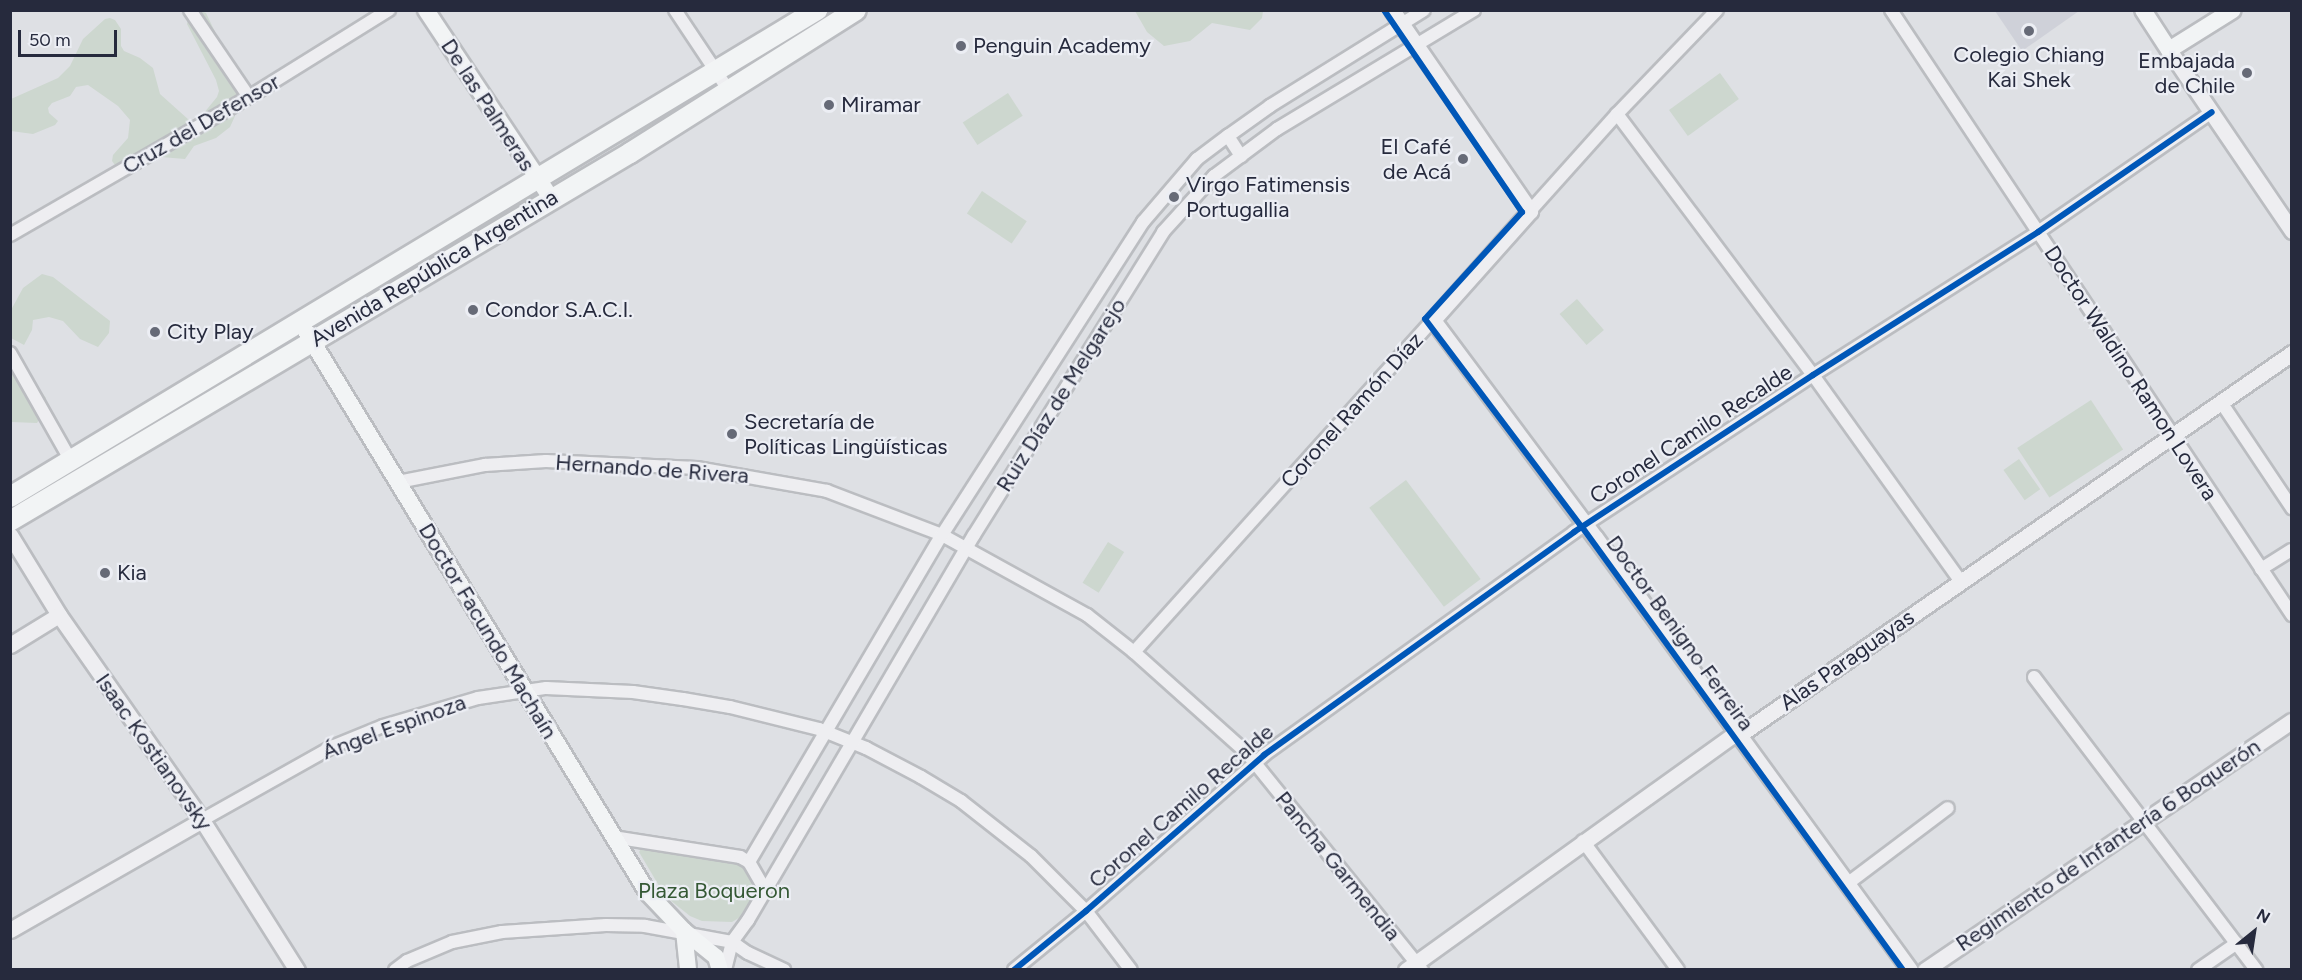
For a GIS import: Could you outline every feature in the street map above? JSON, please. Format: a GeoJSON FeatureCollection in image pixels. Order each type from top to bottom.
{"type":"FeatureCollection","features":[{"type":"Feature","properties":{"kind":"highway","name":"Avenida República Argentina"},"geometry":{"type":"LineString","coordinates":[[10,497],[817,10]]}},
{"type":"Feature","properties":{"kind":"highway","name":"Avenida República Argentina"},"geometry":{"type":"LineString","coordinates":[[10,521],[729,91],[856,10]]}},
{"type":"Feature","properties":{"kind":"highway"},"geometry":{"type":"LineString","coordinates":[[311,342],[324,315],[411,262],[414,255]]}},
{"type":"Feature","properties":{"kind":"main road","name":"De las Palmeras"},"geometry":{"type":"LineString","coordinates":[[426,10],[551,198]]}},
{"type":"Feature","properties":{"kind":"main road"},"geometry":{"type":"LineString","coordinates":[[2143,10],[2169,50],[2233,10]]}},
{"type":"Feature","properties":{"kind":"main road","name":"Doctor Facundo Machaín"},"geometry":{"type":"LineString","coordinates":[[301,323],[648,894],[684,932],[716,957],[720,969]]}},
{"type":"Feature","properties":{"kind":"main road"},"geometry":{"type":"LineString","coordinates":[[684,932],[688,969]]}},
{"type":"Feature","properties":{"kind":"street"},"geometry":{"type":"LineString","coordinates":[[190,10],[249,97]]}},
{"type":"Feature","properties":{"kind":"street","name":"Cruz del Defensor"},"geometry":{"type":"LineString","coordinates":[[10,235],[249,97],[389,10]]}},
{"type":"Feature","properties":{"kind":"street"},"geometry":{"type":"LineString","coordinates":[[675,10],[729,91]]}},
{"type":"Feature","properties":{"kind":"street"},"geometry":{"type":"LineString","coordinates":[[1392,10],[1530,211]]}},
{"type":"Feature","properties":{"kind":"street","name":"Ruiz Díaz de Melgarejo"},"geometry":{"type":"LineString","coordinates":[[749,862],[942,535],[1143,222],[1174,183],[1197,159],[1270,106],[1424,10]]}},
{"type":"Feature","properties":{"kind":"street","name":"Ruiz Díaz de Melgarejo"},"geometry":{"type":"LineString","coordinates":[[726,969],[732,942],[968,548],[1163,232],[1214,176],[1277,129],[1474,10]]}},
{"type":"Feature","properties":{"kind":"street","name":"Coronel Ramón Díaz"},"geometry":{"type":"LineString","coordinates":[[1134,652],[1617,114],[1717,10]]}},
{"type":"Feature","properties":{"kind":"street","name":"Doctor Waldino Ramon Lovera"},"geometry":{"type":"LineString","coordinates":[[1891,10],[2292,615]]}},
{"type":"Feature","properties":{"kind":"street"},"geometry":{"type":"LineString","coordinates":[[2169,50],[2292,231]]}},
{"type":"Feature","properties":{"kind":"street","name":"Coronel Camilo Recalde"},"geometry":{"type":"LineString","coordinates":[[1014,969],[1086,911],[1255,762],[1586,525],[1813,375],[2038,232],[2212,112]]}},
{"type":"Feature","properties":{"kind":"street"},"geometry":{"type":"LineString","coordinates":[[1617,114],[1813,375],[1961,582]]}},
{"type":"Feature","properties":{"kind":"street"},"geometry":{"type":"LineString","coordinates":[[1228,136],[1241,156]]}},
{"type":"Feature","properties":{"kind":"street"},"geometry":{"type":"LineString","coordinates":[[1106,282],[1124,293]]}},
{"type":"Feature","properties":{"kind":"street","name":"Doctor Benigno Ferreira"},"geometry":{"type":"LineString","coordinates":[[1433,320],[1586,525],[1910,969]]}},
{"type":"Feature","properties":{"kind":"street"},"geometry":{"type":"LineString","coordinates":[[10,353],[71,461]]}},
{"type":"Feature","properties":{"kind":"street","name":"Alas Paraguayas"},"geometry":{"type":"LineString","coordinates":[[1414,967],[1583,841],[1732,736],[1739,735],[2292,353]]}},
{"type":"Feature","properties":{"kind":"street"},"geometry":{"type":"LineString","coordinates":[[2221,402],[2292,508]]}},
{"type":"Feature","properties":{"kind":"street","name":"Hernando de Rivera"},"geometry":{"type":"LineString","coordinates":[[398,482],[485,465],[546,461],[697,468],[827,491],[942,535],[1087,615],[1134,652],[1255,762]]}},
{"type":"Feature","properties":{"kind":"street","name":"Isaac Kostianovsky"},"geometry":{"type":"LineString","coordinates":[[10,535],[59,615],[202,820],[297,969]]}},
{"type":"Feature","properties":{"kind":"street"},"geometry":{"type":"LineString","coordinates":[[2261,569],[2292,550]]}},
{"type":"Feature","properties":{"kind":"street"},"geometry":{"type":"LineString","coordinates":[[10,645],[59,615]]}},
{"type":"Feature","properties":{"kind":"street"},"geometry":{"type":"LineString","coordinates":[[2034,677],[2256,969]]}},
{"type":"Feature","properties":{"kind":"street","name":"Ángel Espinoza"},"geometry":{"type":"LineString","coordinates":[[10,930],[310,758],[383,726],[478,698],[546,688],[633,692],[730,707],[827,731],[853,742],[921,777],[961,801],[1031,856],[1086,911],[1131,969]]}},
{"type":"Feature","properties":{"kind":"street","name":"Regimiento de Infantería 6 Boquerón"},"geometry":{"type":"LineString","coordinates":[[1925,969],[2292,722]]}},
{"type":"Feature","properties":{"kind":"street","name":"Pancha Garmendia"},"geometry":{"type":"LineString","coordinates":[[1255,762],[1414,967]]}},
{"type":"Feature","properties":{"kind":"street"},"geometry":{"type":"LineString","coordinates":[[1847,885],[1948,808]]}},
{"type":"Feature","properties":{"kind":"street"},"geometry":{"type":"LineString","coordinates":[[613,837],[740,857],[749,862],[765,890]]}},
{"type":"Feature","properties":{"kind":"street"},"geometry":{"type":"LineString","coordinates":[[1583,841],[1678,969]]}},
{"type":"Feature","properties":{"kind":"street"},"geometry":{"type":"LineString","coordinates":[[394,969],[452,942],[502,932],[606,925],[645,926],[732,942],[748,954],[784,969]]}},
{"type":"Feature","properties":{"kind":"street"},"geometry":{"type":"LineString","coordinates":[[2198,969],[2237,943]]}},
{"type":"Feature","properties":{"kind":"shaded area","name":"Colegio Chiang Kai Shek"},"geometry":{"type":"Polygon","coordinates":[[[1995,11],[2079,11],[2022,51],[1995,11]]]}},
{"type":"Feature","properties":{"kind":"green space"},"geometry":{"type":"Polygon","coordinates":[[[200,11],[206,13],[216,34],[215,40],[247,87],[234,105],[235,116],[230,127],[216,138],[194,146],[185,159],[149,156],[132,171],[115,165],[112,161],[113,155],[128,138],[130,120],[118,106],[88,85],[76,87],[70,96],[52,103],[48,108],[49,113],[58,121],[55,125],[33,134],[11,131],[11,99],[58,78],[70,66],[83,39],[105,19],[110,18],[115,20],[121,29],[121,46],[124,51],[140,58],[153,68],[160,94],[189,120],[194,122],[199,119],[217,97],[219,91],[216,80],[187,24],[190,13],[200,11]]]}},
{"type":"Feature","properties":{"kind":"green space"},"geometry":{"type":"Polygon","coordinates":[[[830,11],[842,11],[739,73],[737,72],[736,68],[830,11]]]}},
{"type":"Feature","properties":{"kind":"green space"},"geometry":{"type":"Polygon","coordinates":[[[1135,11],[1263,11],[1262,18],[1250,30],[1212,23],[1190,41],[1164,46],[1147,32],[1135,11]]]}},
{"type":"Feature","properties":{"kind":"green space"},"geometry":{"type":"Polygon","coordinates":[[[1720,73],[1739,99],[1688,136],[1669,110],[1720,73]]]}},
{"type":"Feature","properties":{"kind":"green space"},"geometry":{"type":"Polygon","coordinates":[[[709,85],[710,91],[561,178],[560,175],[709,85]]]}},
{"type":"Feature","properties":{"kind":"green space"},"geometry":{"type":"Polygon","coordinates":[[[1008,93],[1023,116],[977,145],[963,122],[1008,93]]]}},
{"type":"Feature","properties":{"kind":"green space"},"geometry":{"type":"Polygon","coordinates":[[[535,189],[538,195],[330,321],[325,318],[535,189]]]}},
{"type":"Feature","properties":{"kind":"green space"},"geometry":{"type":"Polygon","coordinates":[[[982,191],[1027,221],[1012,244],[967,213],[982,191]]]}},
{"type":"Feature","properties":{"kind":"green space"},"geometry":{"type":"Polygon","coordinates":[[[42,274],[53,277],[110,321],[109,333],[98,347],[80,339],[63,321],[49,317],[33,320],[32,330],[24,345],[11,338],[11,310],[23,288],[42,274]]]}},
{"type":"Feature","properties":{"kind":"green space"},"geometry":{"type":"Polygon","coordinates":[[[1577,299],[1604,330],[1587,345],[1560,314],[1577,299]]]}},
{"type":"Feature","properties":{"kind":"green space"},"geometry":{"type":"Polygon","coordinates":[[[296,334],[300,338],[14,506],[13,504],[296,334]]]}},
{"type":"Feature","properties":{"kind":"green space"},"geometry":{"type":"Polygon","coordinates":[[[10,345],[46,398],[42,415],[37,423],[11,422],[10,345]]]}},
{"type":"Feature","properties":{"kind":"green space"},"geometry":{"type":"Polygon","coordinates":[[[2091,400],[2123,449],[2049,497],[2017,448],[2091,400]]]}},
{"type":"Feature","properties":{"kind":"green space"},"geometry":{"type":"Polygon","coordinates":[[[2019,459],[2040,489],[2025,500],[2003,470],[2019,459]]]}},
{"type":"Feature","properties":{"kind":"green space"},"geometry":{"type":"Polygon","coordinates":[[[1406,480],[1481,579],[1444,607],[1369,508],[1406,480]]]}},
{"type":"Feature","properties":{"kind":"green space"},"geometry":{"type":"Polygon","coordinates":[[[1108,542],[1124,552],[1099,593],[1083,583],[1108,542]]]}},
{"type":"Feature","properties":{"kind":"green space","name":"Plaza Boqueron"},"geometry":{"type":"Polygon","coordinates":[[[641,849],[739,864],[747,870],[756,884],[757,891],[742,916],[732,922],[702,921],[690,916],[665,896],[639,852],[641,849]]]}},
{"type":"Feature","properties":{"kind":"cycle path"},"geometry":{"type":"LineString","coordinates":[[1384,10],[1522,212],[1425,319],[1582,527],[1903,970]]}},
{"type":"Feature","properties":{"kind":"cycle path"},"geometry":{"type":"LineString","coordinates":[[1014,970],[1086,911],[1264,755],[1574,532],[1813,375],[2038,232],[2212,112]]}},
{"type":"Feature","properties":{"kind":"place","name":"Colegio Chiang Kai Shek"},"geometry":{"type":"Point","coordinates":[2029,31]}},
{"type":"Feature","properties":{"kind":"place","name":"Penguin Academy"},"geometry":{"type":"Point","coordinates":[961,46]}},
{"type":"Feature","properties":{"kind":"place","name":"Embajada de Chile"},"geometry":{"type":"Point","coordinates":[2247,73]}},
{"type":"Feature","properties":{"kind":"place","name":"Miramar"},"geometry":{"type":"Point","coordinates":[829,105]}},
{"type":"Feature","properties":{"kind":"place","name":"El Café de Acá"},"geometry":{"type":"Point","coordinates":[1463,159]}},
{"type":"Feature","properties":{"kind":"place","name":"Virgo Fatimensis Portugallia"},"geometry":{"type":"Point","coordinates":[1174,197]}},
{"type":"Feature","properties":{"kind":"place","name":"Condor S.A.C.I."},"geometry":{"type":"Point","coordinates":[473,310]}},
{"type":"Feature","properties":{"kind":"place","name":"City Play"},"geometry":{"type":"Point","coordinates":[155,332]}},
{"type":"Feature","properties":{"kind":"place","name":"Secretaría de Políticas Lingüísticas"},"geometry":{"type":"Point","coordinates":[732,434]}},
{"type":"Feature","properties":{"kind":"place","name":"Kia"},"geometry":{"type":"Point","coordinates":[105,573]}}]}
